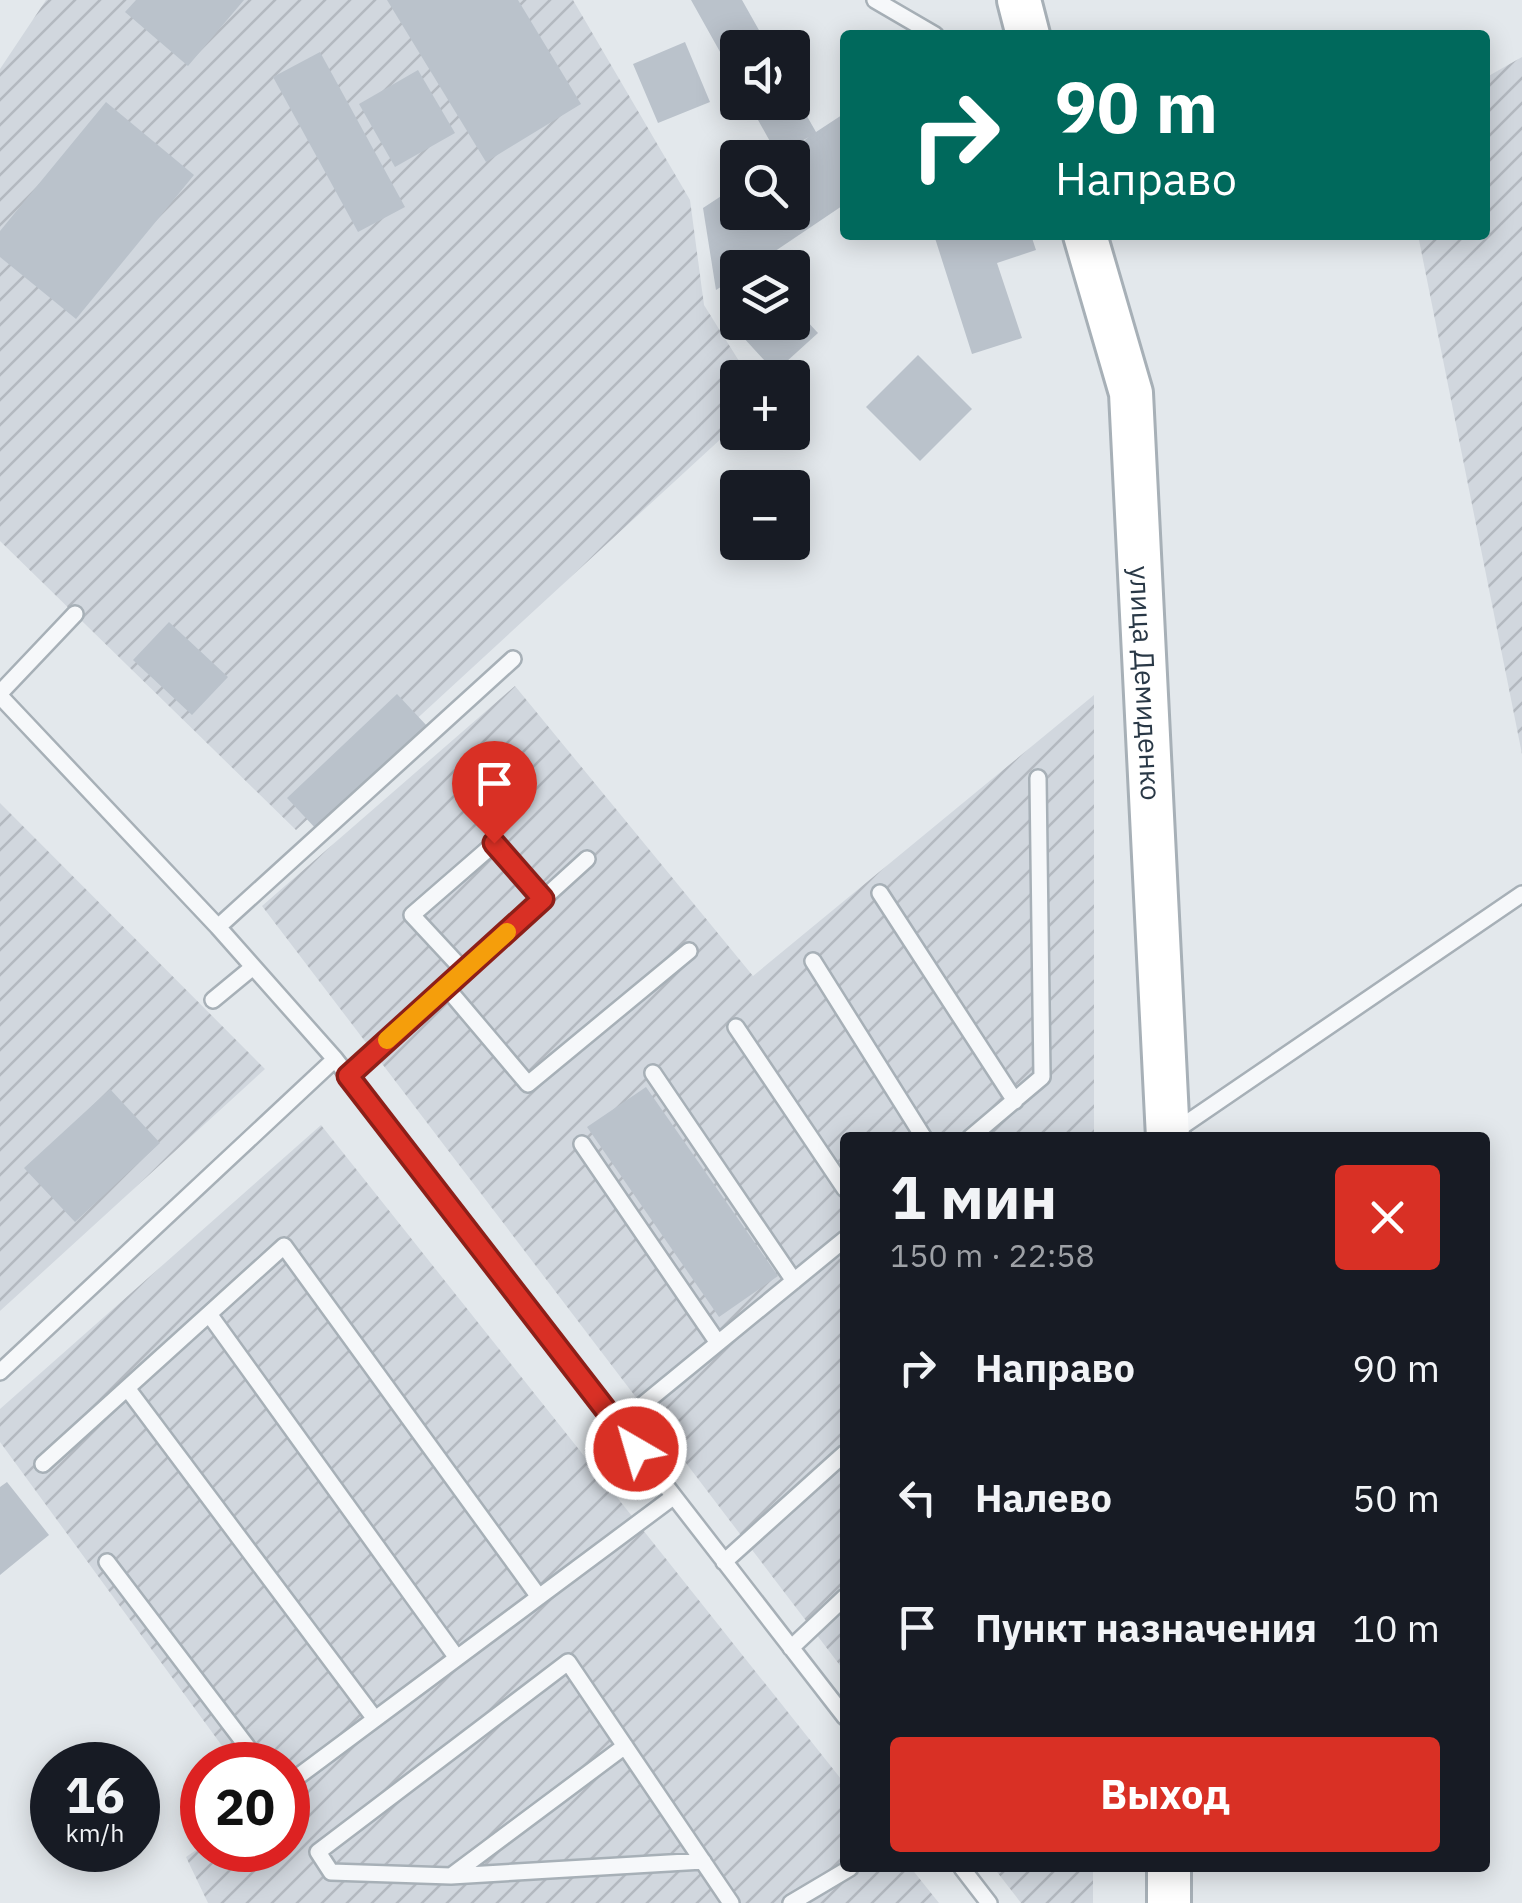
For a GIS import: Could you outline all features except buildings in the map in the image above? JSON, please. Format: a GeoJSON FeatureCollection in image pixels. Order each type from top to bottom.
{"type":"FeatureCollection","features":[{"type":"Feature","properties":{"kind":"main road"},"geometry":{"type":"LineString","coordinates":[[1020,0],[1027,30]]}},
{"type":"Feature","properties":{"kind":"main road","name":"улица Демиденко"},"geometry":{"type":"LineString","coordinates":[[1086,240],[1132,393],[1168,1132]]}},
{"type":"Feature","properties":{"kind":"main road"},"geometry":{"type":"LineString","coordinates":[[1169,1872],[1169,1903]]}},
{"type":"Feature","properties":{"kind":"lane"},"geometry":{"type":"LineString","coordinates":[[875,0],[926,30]]}},
{"type":"Feature","properties":{"kind":"lane"},"geometry":{"type":"LineString","coordinates":[[74,614],[0,695],[218,927],[335,1059],[840,1711]]}},
{"type":"Feature","properties":{"kind":"lane"},"geometry":{"type":"LineString","coordinates":[[218,927],[514,658]]}},
{"type":"Feature","properties":{"kind":"lane"},"geometry":{"type":"LineString","coordinates":[[977,1132],[1042,1077],[1038,778]]}},
{"type":"Feature","properties":{"kind":"lane"},"geometry":{"type":"LineString","coordinates":[[464,970],[412,915],[494,843],[543,899]]}},
{"type":"Feature","properties":{"kind":"lane"},"geometry":{"type":"LineString","coordinates":[[348,1076],[587,858]]}},
{"type":"Feature","properties":{"kind":"lane"},"geometry":{"type":"LineString","coordinates":[[880,892],[1015,1101]]}},
{"type":"Feature","properties":{"kind":"lane"},"geometry":{"type":"LineString","coordinates":[[1175,1132],[1522,894]]}},
{"type":"Feature","properties":{"kind":"lane"},"geometry":{"type":"LineString","coordinates":[[446,987],[528,1084],[689,951]]}},
{"type":"Feature","properties":{"kind":"lane"},"geometry":{"type":"LineString","coordinates":[[813,961],[920,1132]]}},
{"type":"Feature","properties":{"kind":"lane"},"geometry":{"type":"LineString","coordinates":[[214,1000],[253,968]]}},
{"type":"Feature","properties":{"kind":"lane"},"geometry":{"type":"LineString","coordinates":[[736,1027],[840,1182]]}},
{"type":"Feature","properties":{"kind":"lane"},"geometry":{"type":"LineString","coordinates":[[0,1372],[335,1059]]}},
{"type":"Feature","properties":{"kind":"lane"},"geometry":{"type":"LineString","coordinates":[[653,1073],[794,1282]]}},
{"type":"Feature","properties":{"kind":"lane"},"geometry":{"type":"LineString","coordinates":[[582,1144],[718,1343]]}},
{"type":"Feature","properties":{"kind":"lane"},"geometry":{"type":"LineString","coordinates":[[618,1425],[840,1243]]}},
{"type":"Feature","properties":{"kind":"lane"},"geometry":{"type":"LineString","coordinates":[[43,1464],[284,1246],[539,1597]]}},
{"type":"Feature","properties":{"kind":"lane"},"geometry":{"type":"LineString","coordinates":[[209,1314],[457,1658]]}},
{"type":"Feature","properties":{"kind":"lane"},"geometry":{"type":"LineString","coordinates":[[126,1388],[375,1719]]}},
{"type":"Feature","properties":{"kind":"lane"},"geometry":{"type":"LineString","coordinates":[[724,1562],[840,1458]]}},
{"type":"Feature","properties":{"kind":"lane"},"geometry":{"type":"LineString","coordinates":[[310,1768],[673,1497]]}},
{"type":"Feature","properties":{"kind":"lane"},"geometry":{"type":"LineString","coordinates":[[108,1562],[244,1742]]}},
{"type":"Feature","properties":{"kind":"lane"},"geometry":{"type":"LineString","coordinates":[[791,1648],[840,1602]]}},
{"type":"Feature","properties":{"kind":"lane"},"geometry":{"type":"LineString","coordinates":[[703,1861],[451,1876],[331,1872],[318,1852],[568,1662],[703,1861],[731,1903]]}},
{"type":"Feature","properties":{"kind":"lane"},"geometry":{"type":"LineString","coordinates":[[451,1876],[625,1746]]}},
{"type":"Feature","properties":{"kind":"lane"},"geometry":{"type":"LineString","coordinates":[[790,1903],[843,1872]]}},
{"type":"Feature","properties":{"kind":"lane"},"geometry":{"type":"LineString","coordinates":[[965,1872],[990,1903]]}},
{"type":"Feature","properties":{"kind":"shaded area"},"geometry":{"type":"Polygon","coordinates":[[[46,0],[573,0],[690,200],[704,305],[720,331],[720,340],[726,340],[738,360],[720,360],[720,440],[296,830],[0,541],[0,69],[46,0]]]}},
{"type":"Feature","properties":{"kind":"shaded area"},"geometry":{"type":"Polygon","coordinates":[[[1522,57],[1522,754],[1419,240],[1490,240],[1490,75],[1522,57]]]}},
{"type":"Feature","properties":{"kind":"shaded area"},"geometry":{"type":"Polygon","coordinates":[[[515,686],[753,976],[1094,695],[1094,1132],[840,1132],[840,1665],[262,906],[515,686]]]}},
{"type":"Feature","properties":{"kind":"shaded area"},"geometry":{"type":"Polygon","coordinates":[[[0,803],[265,1069],[0,1311],[0,803]]]}},
{"type":"Feature","properties":{"kind":"shaded area"},"geometry":{"type":"Polygon","coordinates":[[[321,1125],[840,1778],[840,1872],[914,1872],[939,1903],[208,1903],[193,1872],[310,1872],[310,1742],[219,1742],[0,1442],[0,1409],[321,1125]]]}},
{"type":"Feature","properties":{"kind":"shaded area"},"geometry":{"type":"Polygon","coordinates":[[[997,1872],[1093,1872],[1093,1903],[1021,1903],[997,1872]]]}},
{"type":"Feature","properties":{"kind":"slow traffic"},"geometry":{"type":"LineString","coordinates":[[387,1040],[507,932]]}},
{"type":"Feature","properties":{"kind":"route"},"geometry":{"type":"LineString","coordinates":[[494,843],[543,899],[348,1076],[636,1449]]}}]}
